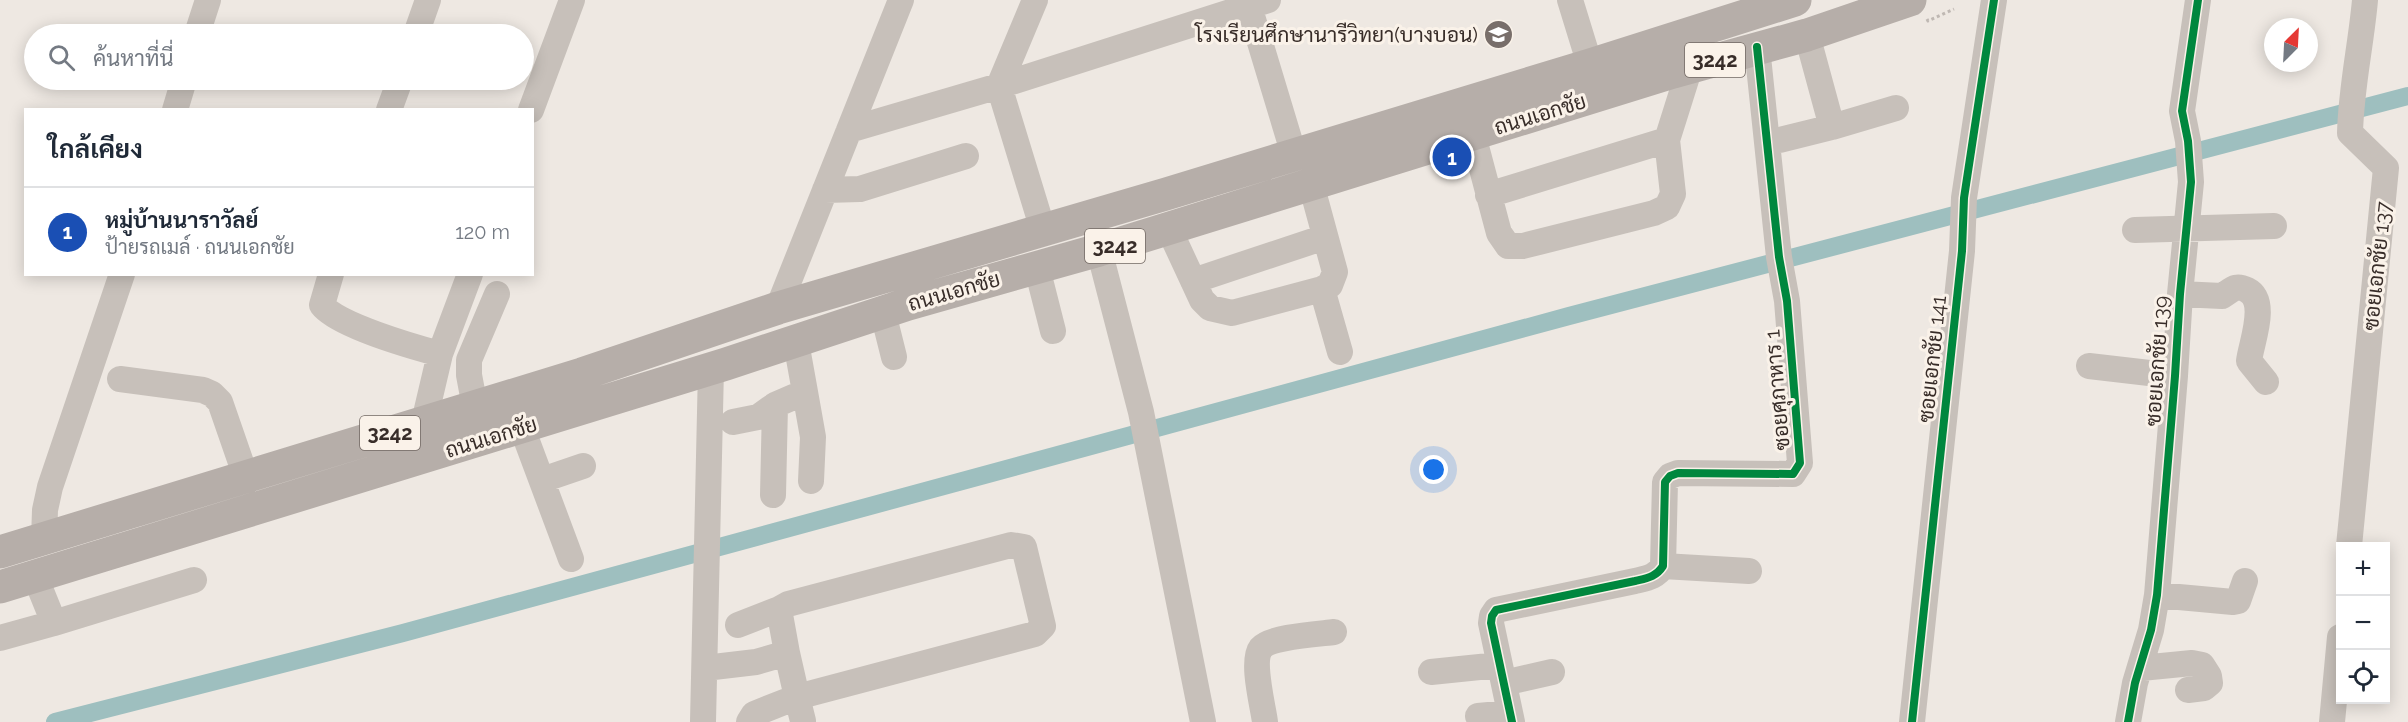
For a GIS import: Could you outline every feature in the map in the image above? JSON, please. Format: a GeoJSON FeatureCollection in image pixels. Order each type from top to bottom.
{"type":"FeatureCollection","features":[{"type":"Feature","properties":{"kind":"main road","name":"ถนนเอกชัย"},"geometry":{"type":"LineString","coordinates":[[0,552],[582,374],[778,308],[1294,155],[1795,0]]}},
{"type":"Feature","properties":{"kind":"main road","name":"ถนนเอกชัย"},"geometry":{"type":"LineString","coordinates":[[0,587],[522,428],[884,313],[1169,229],[1689,67],[1757,47],[1919,11]]}},
{"type":"Feature","properties":{"kind":"main road"},"geometry":{"type":"LineString","coordinates":[[778,308],[786,345]]}},
{"type":"Feature","properties":{"kind":"street"},"geometry":{"type":"LineString","coordinates":[[200,24],[208,0]]}},
{"type":"Feature","properties":{"kind":"street"},"geometry":{"type":"LineString","coordinates":[[420,24],[428,0]]}},
{"type":"Feature","properties":{"kind":"street"},"geometry":{"type":"LineString","coordinates":[[532,108],[572,0]]}},
{"type":"Feature","properties":{"kind":"street"},"geometry":{"type":"LineString","coordinates":[[778,308],[901,0]]}},
{"type":"Feature","properties":{"kind":"street"},"geometry":{"type":"LineString","coordinates":[[1035,0],[999,86],[1043,230]]}},
{"type":"Feature","properties":{"kind":"street"},"geometry":{"type":"LineString","coordinates":[[1570,0],[1590,65]]}},
{"type":"Feature","properties":{"kind":"street","name":"ซอยเอกชัย 141"},"geometry":{"type":"LineString","coordinates":[[1912,722],[1962,251],[1964,198],[1994,0]]}},
{"type":"Feature","properties":{"kind":"street","name":"ซอยเอกชัย 139"},"geometry":{"type":"LineString","coordinates":[[2128,722],[2130,704],[2151,630],[2157,595],[2180,294],[2191,183],[2188,141],[2182,111],[2198,0]]}},
{"type":"Feature","properties":{"kind":"street","name":"ซอยเอกชัย 137"},"geometry":{"type":"LineString","coordinates":[[2349,542],[2386,168],[2350,133],[2351,100],[2362,38],[2365,0]]}},
{"type":"Feature","properties":{"kind":"street"},"geometry":{"type":"LineString","coordinates":[[849,130],[999,86],[1252,3],[1294,155]]}},
{"type":"Feature","properties":{"kind":"street"},"geometry":{"type":"LineString","coordinates":[[1807,35],[1832,127]]}},
{"type":"Feature","properties":{"kind":"street","name":"ซอยศุภาหาร 1"},"geometry":{"type":"LineString","coordinates":[[1663,566],[1665,482],[1670,476],[1678,472],[1793,474],[1800,463],[1787,301],[1779,257],[1757,47]]}},
{"type":"Feature","properties":{"kind":"street"},"geometry":{"type":"LineString","coordinates":[[1473,135],[1499,233],[1508,246],[1523,246],[1654,213],[1667,207],[1673,194],[1667,140],[1689,67]]}},
{"type":"Feature","properties":{"kind":"street"},"geometry":{"type":"LineString","coordinates":[[175,108],[181,90]]}},
{"type":"Feature","properties":{"kind":"street"},"geometry":{"type":"LineString","coordinates":[[390,108],[396,90]]}},
{"type":"Feature","properties":{"kind":"street"},"geometry":{"type":"LineString","coordinates":[[1780,140],[1896,108]]}},
{"type":"Feature","properties":{"kind":"street"},"geometry":{"type":"LineString","coordinates":[[1488,195],[1667,140]]}},
{"type":"Feature","properties":{"kind":"street"},"geometry":{"type":"LineString","coordinates":[[825,190],[860,189],[966,156]]}},
{"type":"Feature","properties":{"kind":"street"},"geometry":{"type":"LineString","coordinates":[[1169,229],[1202,300],[1210,308],[1232,313],[1322,289],[1330,285],[1335,272],[1311,184]]}},
{"type":"Feature","properties":{"kind":"street"},"geometry":{"type":"LineString","coordinates":[[2135,230],[2274,226]]}},
{"type":"Feature","properties":{"kind":"street"},"geometry":{"type":"LineString","coordinates":[[1193,281],[1325,237]]}},
{"type":"Feature","properties":{"kind":"street"},"geometry":{"type":"LineString","coordinates":[[1099,250],[1141,412],[1203,722]]}},
{"type":"Feature","properties":{"kind":"street"},"geometry":{"type":"LineString","coordinates":[[1036,268],[1053,331]]}},
{"type":"Feature","properties":{"kind":"street"},"geometry":{"type":"LineString","coordinates":[[44,539],[45,510],[50,487],[121,276]]}},
{"type":"Feature","properties":{"kind":"street"},"geometry":{"type":"LineString","coordinates":[[330,276],[322,305],[327,312],[374,333],[440,354]]}},
{"type":"Feature","properties":{"kind":"street"},"geometry":{"type":"LineString","coordinates":[[424,422],[440,354],[469,276]]}},
{"type":"Feature","properties":{"kind":"street"},"geometry":{"type":"LineString","coordinates":[[2180,294],[2222,296],[2234,287],[2240,286],[2251,292],[2258,306],[2254,344],[2249,361],[2266,382]]}},
{"type":"Feature","properties":{"kind":"street"},"geometry":{"type":"LineString","coordinates":[[1322,289],[1340,352]]}},
{"type":"Feature","properties":{"kind":"street"},"geometry":{"type":"LineString","coordinates":[[475,406],[469,375],[469,360],[497,294]]}},
{"type":"Feature","properties":{"kind":"street"},"geometry":{"type":"LineString","coordinates":[[884,313],[894,357]]}},
{"type":"Feature","properties":{"kind":"street"},"geometry":{"type":"LineString","coordinates":[[786,345],[805,392],[813,437],[811,481]]}},
{"type":"Feature","properties":{"kind":"street"},"geometry":{"type":"LineString","coordinates":[[2089,366],[2175,376]]}},
{"type":"Feature","properties":{"kind":"street"},"geometry":{"type":"LineString","coordinates":[[703,722],[711,368]]}},
{"type":"Feature","properties":{"kind":"street"},"geometry":{"type":"LineString","coordinates":[[120,379],[203,390],[212,394],[220,402],[246,477]]}},
{"type":"Feature","properties":{"kind":"street"},"geometry":{"type":"LineString","coordinates":[[733,422],[758,417],[775,405],[805,392]]}},
{"type":"Feature","properties":{"kind":"street"},"geometry":{"type":"LineString","coordinates":[[773,495],[775,405]]}},
{"type":"Feature","properties":{"kind":"street"},"geometry":{"type":"LineString","coordinates":[[522,428],[571,559]]}},
{"type":"Feature","properties":{"kind":"street"},"geometry":{"type":"LineString","coordinates":[[542,480],[583,466]]}},
{"type":"Feature","properties":{"kind":"street"},"geometry":{"type":"LineString","coordinates":[[738,625],[807,598],[1011,545],[1019,545],[1024,547],[1027,556],[1043,626],[1035,634],[800,709],[754,714],[749,722]]}},
{"type":"Feature","properties":{"kind":"street"},"geometry":{"type":"LineString","coordinates":[[1478,716],[1511,717],[1491,623],[1496,610],[1653,576],[1663,566],[1749,571]]}},
{"type":"Feature","properties":{"kind":"street"},"geometry":{"type":"LineString","coordinates":[[35,576],[54,623]]}},
{"type":"Feature","properties":{"kind":"street"},"geometry":{"type":"LineString","coordinates":[[0,638],[194,580]]}},
{"type":"Feature","properties":{"kind":"street"},"geometry":{"type":"LineString","coordinates":[[2157,595],[2233,603],[2238,601],[2245,581]]}},
{"type":"Feature","properties":{"kind":"street"},"geometry":{"type":"LineString","coordinates":[[779,609],[800,709]]}},
{"type":"Feature","properties":{"kind":"street"},"geometry":{"type":"LineString","coordinates":[[1265,722],[1257,663],[1261,648],[1272,641],[1334,632]]}},
{"type":"Feature","properties":{"kind":"street"},"geometry":{"type":"LineString","coordinates":[[2332,722],[2339,650]]}},
{"type":"Feature","properties":{"kind":"street"},"geometry":{"type":"LineString","coordinates":[[705,668],[756,662],[787,653]]}},
{"type":"Feature","properties":{"kind":"street"},"geometry":{"type":"LineString","coordinates":[[2141,668],[2172,664],[2202,665],[2209,676],[2210,683],[2204,688],[2188,690]]}},
{"type":"Feature","properties":{"kind":"street"},"geometry":{"type":"LineString","coordinates":[[1431,672],[1502,674],[1552,672]]}},
{"type":"Feature","properties":{"kind":"path"},"geometry":{"type":"LineString","coordinates":[[1919,11],[1954,9]]}},
{"type":"Feature","properties":{"kind":"waterway"},"geometry":{"type":"LineString","coordinates":[[55,722],[403,633],[1569,316],[2408,96]]}},
{"type":"Feature","properties":{"kind":"cycle path"},"geometry":{"type":"LineString","coordinates":[[1912,722],[1962,251],[1964,198],[1994,0]]}},
{"type":"Feature","properties":{"kind":"cycle path"},"geometry":{"type":"LineString","coordinates":[[2128,722],[2135,683],[2151,630],[2157,595],[2191,182],[2188,141],[2182,111],[2198,0]]}},
{"type":"Feature","properties":{"kind":"cycle path"},"geometry":{"type":"LineString","coordinates":[[1512,722],[1491,623],[1496,610],[1635,581],[1657,573],[1663,566],[1665,482],[1670,476],[1678,473],[1793,474],[1800,463],[1787,301],[1779,257],[1757,47]]}},
{"type":"Feature","properties":{"kind":"place","name":"โรงเรียนศึกษานารีวิทยา(บางบอน)"},"geometry":{"type":"Point","coordinates":[1499,34]}},
{"type":"Feature","properties":{"kind":"place","name":"หมู่บ้านนาราวัลย์"},"geometry":{"type":"Point","coordinates":[1452,157]}}]}
